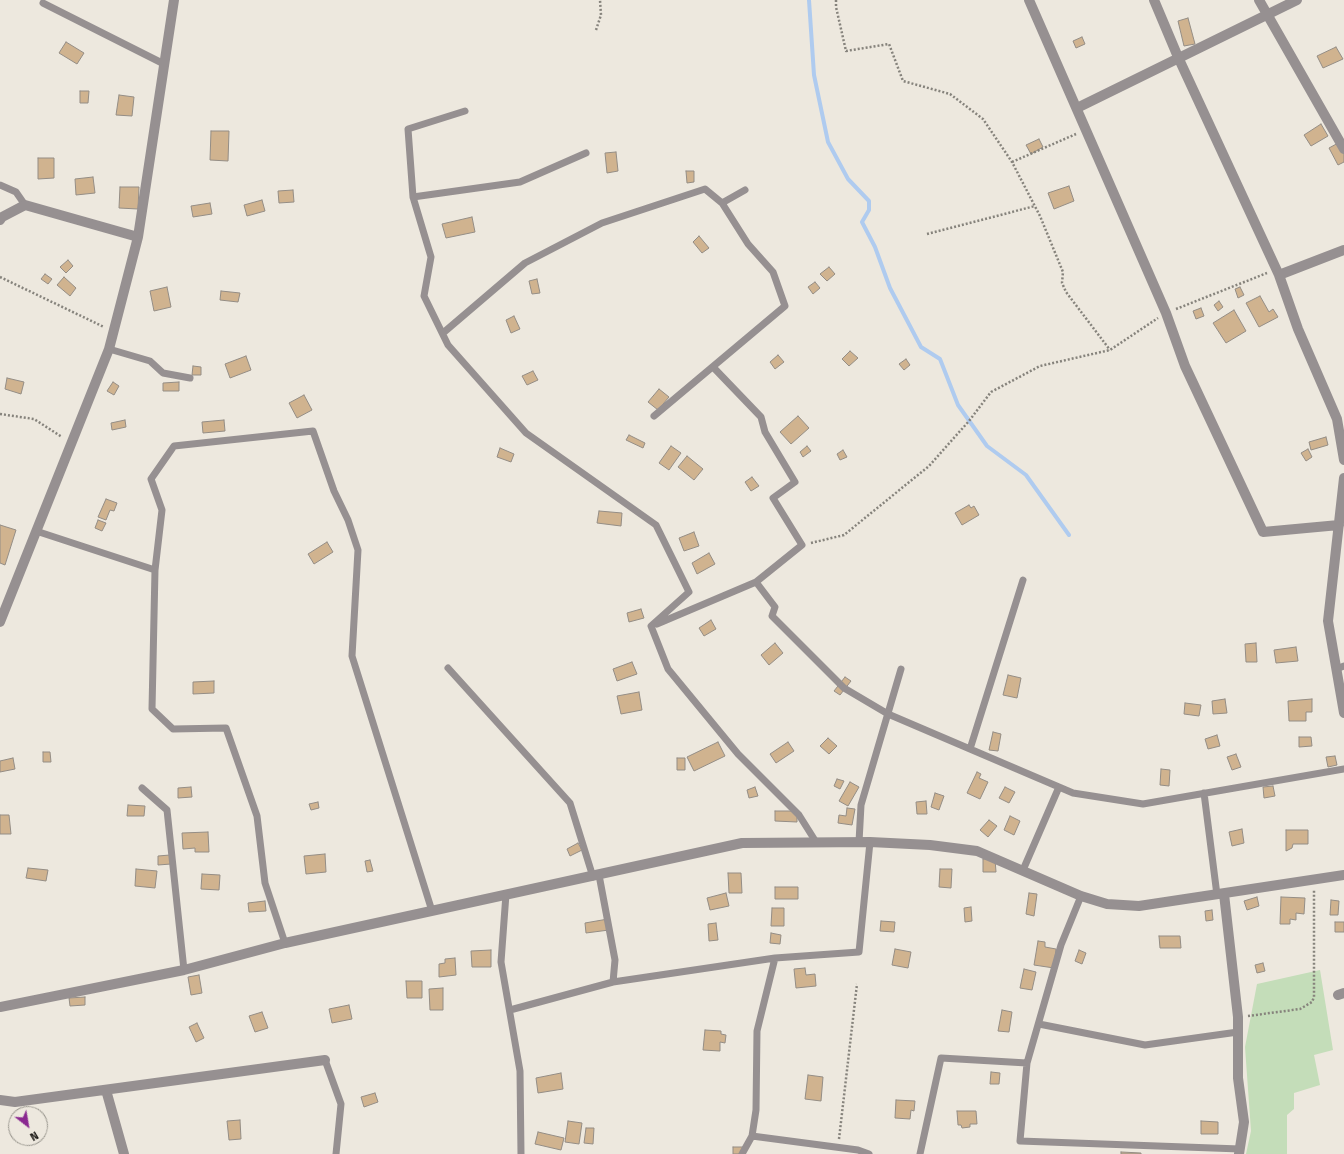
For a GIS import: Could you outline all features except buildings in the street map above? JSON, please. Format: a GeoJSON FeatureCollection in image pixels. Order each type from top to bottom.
{"type":"FeatureCollection","features":[{"type":"Feature","properties":{"kind":"street"},"geometry":{"type":"LineString","coordinates":[[0,622],[70,443],[109,349],[138,237],[174,0]]}},
{"type":"Feature","properties":{"kind":"street"},"geometry":{"type":"LineString","coordinates":[[1030,0],[1166,313],[1185,366],[1263,532],[1339,525]]}},
{"type":"Feature","properties":{"kind":"street"},"geometry":{"type":"LineString","coordinates":[[1154,0],[1178,57],[1277,272],[1298,329],[1337,419],[1344,460]]}},
{"type":"Feature","properties":{"kind":"street"},"geometry":{"type":"LineString","coordinates":[[1259,0],[1344,149]]}},
{"type":"Feature","properties":{"kind":"street"},"geometry":{"type":"LineString","coordinates":[[1076,108],[1297,0]]}},
{"type":"Feature","properties":{"kind":"street"},"geometry":{"type":"LineString","coordinates":[[0,220],[2,216],[26,206],[138,237]]}},
{"type":"Feature","properties":{"kind":"street"},"geometry":{"type":"LineString","coordinates":[[1277,272],[1344,250]]}},
{"type":"Feature","properties":{"kind":"street"},"geometry":{"type":"LineString","coordinates":[[1344,478],[1328,621],[1340,667],[1344,713]]}},
{"type":"Feature","properties":{"kind":"street"},"geometry":{"type":"LineString","coordinates":[[0,1007],[184,970],[284,943],[742,843],[870,842],[930,844],[977,851],[1081,896],[1107,904],[1139,906],[1344,875]]}},
{"type":"Feature","properties":{"kind":"street"},"geometry":{"type":"LineString","coordinates":[[1221,894],[1238,1017],[1238,1078],[1244,1122],[1239,1151]]}},
{"type":"Feature","properties":{"kind":"street"},"geometry":{"type":"LineString","coordinates":[[0,1100],[15,1102],[325,1060]]}},
{"type":"Feature","properties":{"kind":"street"},"geometry":{"type":"LineString","coordinates":[[106,1090],[124,1154]]}},
{"type":"Feature","properties":{"kind":"lane"},"geometry":{"type":"LineString","coordinates":[[43,3],[164,64]]}},
{"type":"Feature","properties":{"kind":"lane"},"geometry":{"type":"LineString","coordinates":[[465,111],[408,129],[413,197],[431,257],[424,296],[448,345],[526,433],[656,525],[689,592],[651,626]]}},
{"type":"Feature","properties":{"kind":"lane"},"geometry":{"type":"LineString","coordinates":[[413,197],[520,182],[586,153]]}},
{"type":"Feature","properties":{"kind":"lane"},"geometry":{"type":"LineString","coordinates":[[0,185],[16,192],[26,206]]}},
{"type":"Feature","properties":{"kind":"lane"},"geometry":{"type":"LineString","coordinates":[[442,333],[525,263],[602,223],[705,189],[722,203],[748,244],[773,272],[786,306],[654,416]]}},
{"type":"Feature","properties":{"kind":"lane"},"geometry":{"type":"LineString","coordinates":[[722,203],[744,190]]}},
{"type":"Feature","properties":{"kind":"lane"},"geometry":{"type":"LineString","coordinates":[[109,349],[150,361],[163,372],[190,378]]}},
{"type":"Feature","properties":{"kind":"lane"},"geometry":{"type":"LineString","coordinates":[[651,626],[756,582],[802,545],[773,498],[794,482],[766,432],[762,418],[713,367]]}},
{"type":"Feature","properties":{"kind":"lane"},"geometry":{"type":"LineString","coordinates":[[284,943],[265,883],[257,816],[226,728],[173,729],[152,709],[155,570],[162,510],[151,479],[174,446],[314,431],[334,491],[348,520],[358,550],[352,656],[432,911]]}},
{"type":"Feature","properties":{"kind":"lane"},"geometry":{"type":"LineString","coordinates":[[36,530],[155,570]]}},
{"type":"Feature","properties":{"kind":"lane"},"geometry":{"type":"LineString","coordinates":[[970,749],[1023,580]]}},
{"type":"Feature","properties":{"kind":"lane"},"geometry":{"type":"LineString","coordinates":[[756,582],[774,607],[772,616],[844,688],[888,714],[1073,793],[1143,804],[1344,769]]}},
{"type":"Feature","properties":{"kind":"lane"},"geometry":{"type":"LineString","coordinates":[[651,626],[668,669],[738,754],[799,815],[816,842]]}},
{"type":"Feature","properties":{"kind":"lane"},"geometry":{"type":"LineString","coordinates":[[448,668],[570,803],[596,876],[615,960],[612,982]]}},
{"type":"Feature","properties":{"kind":"lane"},"geometry":{"type":"LineString","coordinates":[[859,842],[861,805],[901,669]]}},
{"type":"Feature","properties":{"kind":"lane"},"geometry":{"type":"LineString","coordinates":[[1022,870],[1059,786]]}},
{"type":"Feature","properties":{"kind":"lane"},"geometry":{"type":"LineString","coordinates":[[142,788],[167,810],[184,970]]}},
{"type":"Feature","properties":{"kind":"lane"},"geometry":{"type":"LineString","coordinates":[[1204,793],[1221,894]]}},
{"type":"Feature","properties":{"kind":"lane"},"geometry":{"type":"LineString","coordinates":[[510,1010],[612,982],[775,958],[859,952],[870,842]]}},
{"type":"Feature","properties":{"kind":"lane"},"geometry":{"type":"LineString","coordinates":[[506,894],[501,962],[520,1071],[521,1154]]}},
{"type":"Feature","properties":{"kind":"lane"},"geometry":{"type":"LineString","coordinates":[[1081,896],[1061,944],[1027,1063],[1020,1141],[1239,1151]]}},
{"type":"Feature","properties":{"kind":"lane"},"geometry":{"type":"LineString","coordinates":[[742,1154],[752,1136],[756,1110],[757,1031],[775,958]]}},
{"type":"Feature","properties":{"kind":"lane"},"geometry":{"type":"LineString","coordinates":[[1039,1024],[1145,1046],[1238,1032]]}},
{"type":"Feature","properties":{"kind":"lane"},"geometry":{"type":"LineString","coordinates":[[920,1154],[941,1058],[1027,1063]]}},
{"type":"Feature","properties":{"kind":"lane"},"geometry":{"type":"LineString","coordinates":[[325,1060],[341,1104],[336,1154]]}},
{"type":"Feature","properties":{"kind":"lane"},"geometry":{"type":"LineString","coordinates":[[752,1136],[858,1150],[869,1154]]}},
{"type":"Feature","properties":{"kind":"path"},"geometry":{"type":"LineString","coordinates":[[596,30],[601,15],[600,0]]}},
{"type":"Feature","properties":{"kind":"path"},"geometry":{"type":"LineString","coordinates":[[836,0],[836,7],[846,51],[889,44],[904,81],[950,94],[983,119],[1012,162],[1035,206],[1063,272],[1062,283],[1066,292],[1110,350]]}},
{"type":"Feature","properties":{"kind":"path"},"geometry":{"type":"LineString","coordinates":[[1012,162],[1086,130]]}},
{"type":"Feature","properties":{"kind":"path"},"geometry":{"type":"LineString","coordinates":[[927,234],[1035,206]]}},
{"type":"Feature","properties":{"kind":"path"},"geometry":{"type":"LineString","coordinates":[[802,545],[844,536],[929,466],[969,421],[991,392],[1040,366],[1110,350],[1166,313],[1277,272]]}},
{"type":"Feature","properties":{"kind":"path"},"geometry":{"type":"LineString","coordinates":[[0,277],[113,331]]}},
{"type":"Feature","properties":{"kind":"path"},"geometry":{"type":"LineString","coordinates":[[0,414],[34,419],[70,443]]}},
{"type":"Feature","properties":{"kind":"path"},"geometry":{"type":"LineString","coordinates":[[1238,1017],[1300,1009],[1312,1002],[1314,997],[1315,880]]}},
{"type":"Feature","properties":{"kind":"path"},"geometry":{"type":"LineString","coordinates":[[838,1147],[857,984]]}},
{"type":"Feature","properties":{"kind":"green space"},"geometry":{"type":"Polygon","coordinates":[[[1320,970],[1333,1050],[1314,1055],[1320,1085],[1294,1093],[1294,1109],[1287,1115],[1287,1154],[1246,1154],[1251,1131],[1245,1047],[1257,984],[1320,970]]]}},
{"type":"Feature","properties":{"kind":"waterway"},"geometry":{"type":"LineString","coordinates":[[809,0],[814,75],[828,142],[848,179],[869,201],[869,210],[862,222],[875,247],[890,288],[921,347],[940,359],[958,405],[987,446],[1026,475],[1069,535]]}}]}
